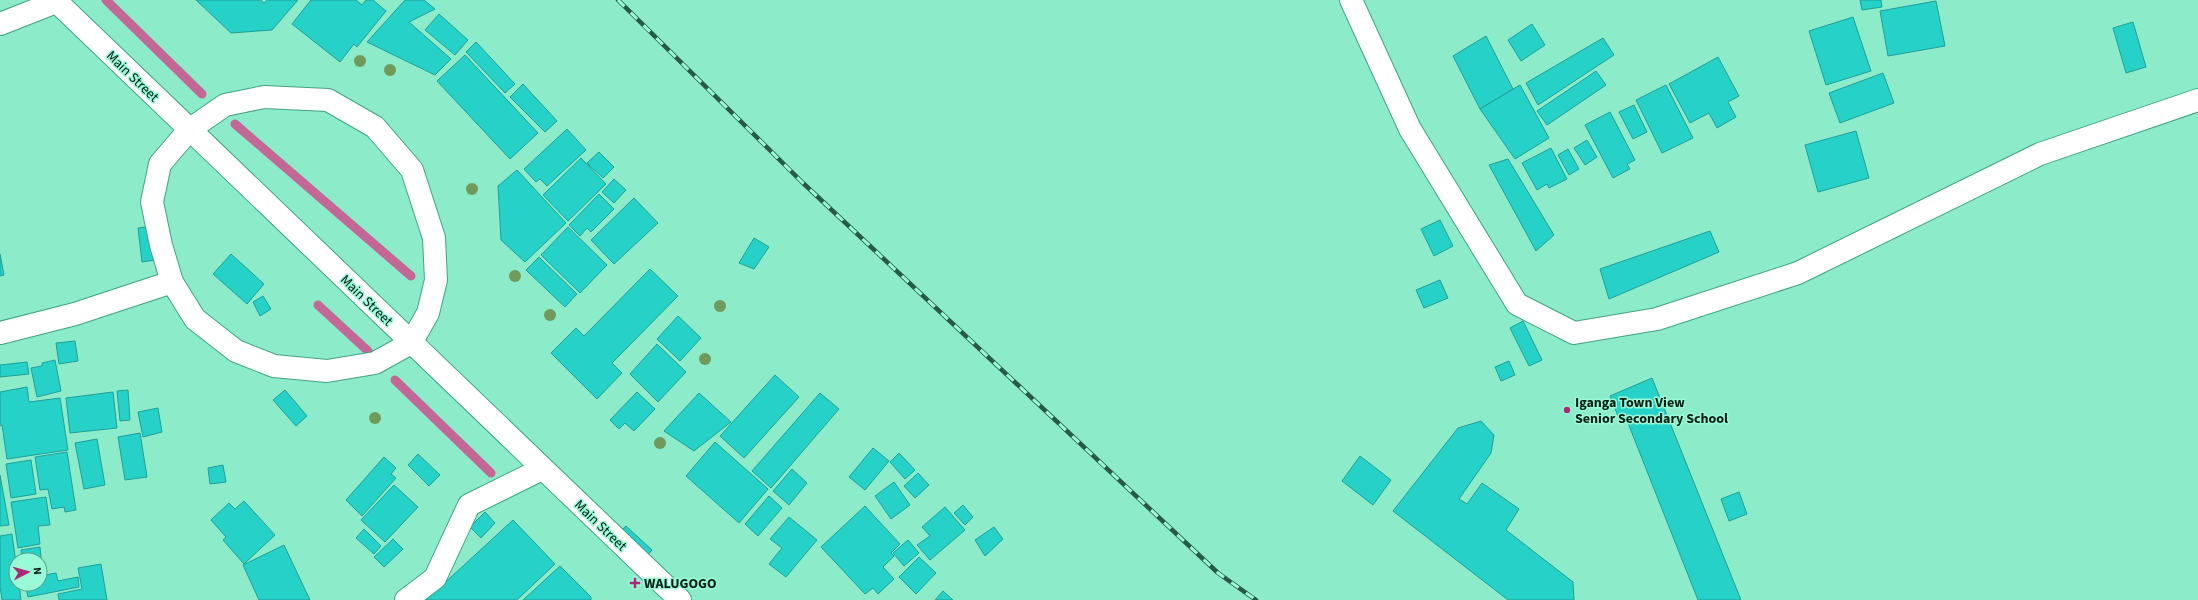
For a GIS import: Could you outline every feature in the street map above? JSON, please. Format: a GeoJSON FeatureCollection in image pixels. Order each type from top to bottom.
{"type":"FeatureCollection","features":[{"type":"Feature","properties":{"kind":"street"},"geometry":{"type":"LineString","coordinates":[[1351,0],[1410,129],[1517,304],[1574,333],[1657,319],[1798,273],[2040,154],[2198,100]]}},
{"type":"Feature","properties":{"kind":"street"},"geometry":{"type":"LineString","coordinates":[[0,24],[56,1]]}},
{"type":"Feature","properties":{"kind":"street","name":"Main Street"},"geometry":{"type":"LineString","coordinates":[[56,1],[680,600]]}},
{"type":"Feature","properties":{"kind":"street"},"geometry":{"type":"LineString","coordinates":[[264,97],[328,100],[375,127],[412,170],[434,238],[436,280],[428,313],[411,343],[375,363],[327,371],[274,366],[236,352],[195,318],[172,282],[161,244],[152,202],[160,164],[189,130],[225,105],[264,97]]}},
{"type":"Feature","properties":{"kind":"street"},"geometry":{"type":"LineString","coordinates":[[0,333],[75,314],[172,282]]}},
{"type":"Feature","properties":{"kind":"street"},"geometry":{"type":"LineString","coordinates":[[406,600],[435,578],[469,505],[542,469]]}},
{"type":"Feature","properties":{"kind":"building"},"geometry":{"type":"Polygon","coordinates":[[[196,0],[261,0],[264,3],[267,0],[298,0],[272,30],[231,33],[196,0]]]}},
{"type":"Feature","properties":{"kind":"building"},"geometry":{"type":"Polygon","coordinates":[[[311,0],[356,0],[362,5],[366,0],[373,0],[386,11],[357,47],[354,44],[340,62],[292,24],[311,0]]]}},
{"type":"Feature","properties":{"kind":"building"},"geometry":{"type":"Polygon","coordinates":[[[405,0],[424,0],[435,9],[409,22],[451,59],[435,75],[367,42],[405,0]]]}},
{"type":"Feature","properties":{"kind":"building"},"geometry":{"type":"Polygon","coordinates":[[[1860,0],[1881,0],[1882,7],[1862,10],[1860,0]]]}},
{"type":"Feature","properties":{"kind":"building"},"geometry":{"type":"Polygon","coordinates":[[[1936,1],[1945,46],[1888,56],[1880,11],[1936,1]]]}},
{"type":"Feature","properties":{"kind":"building"},"geometry":{"type":"Polygon","coordinates":[[[439,14],[468,40],[455,55],[425,30],[439,14]]]}},
{"type":"Feature","properties":{"kind":"building"},"geometry":{"type":"Polygon","coordinates":[[[1853,17],[1871,71],[1826,85],[1809,31],[1853,17]]]}},
{"type":"Feature","properties":{"kind":"building"},"geometry":{"type":"Polygon","coordinates":[[[2133,22],[2146,67],[2126,73],[2113,28],[2133,22]]]}},
{"type":"Feature","properties":{"kind":"building"},"geometry":{"type":"Polygon","coordinates":[[[1532,24],[1545,45],[1521,61],[1508,40],[1532,24]]]}},
{"type":"Feature","properties":{"kind":"building"},"geometry":{"type":"Polygon","coordinates":[[[1486,36],[1513,89],[1480,109],[1453,56],[1486,36]]]}},
{"type":"Feature","properties":{"kind":"building"},"geometry":{"type":"Polygon","coordinates":[[[1603,38],[1614,55],[1538,105],[1526,83],[1603,38]]]}},
{"type":"Feature","properties":{"kind":"building"},"geometry":{"type":"Polygon","coordinates":[[[476,42],[515,84],[505,93],[466,52],[476,42]]]}},
{"type":"Feature","properties":{"kind":"building"},"geometry":{"type":"Polygon","coordinates":[[[465,55],[538,133],[510,159],[437,81],[465,55]]]}},
{"type":"Feature","properties":{"kind":"building"},"geometry":{"type":"Polygon","coordinates":[[[1718,57],[1739,96],[1728,102],[1736,117],[1717,128],[1709,113],[1690,123],[1669,84],[1718,57]]]}},
{"type":"Feature","properties":{"kind":"building"},"geometry":{"type":"Polygon","coordinates":[[[1596,71],[1606,85],[1547,125],[1537,111],[1596,71]]]}},
{"type":"Feature","properties":{"kind":"building"},"geometry":{"type":"Polygon","coordinates":[[[1883,73],[1894,103],[1840,123],[1829,93],[1883,73]]]}},
{"type":"Feature","properties":{"kind":"building"},"geometry":{"type":"Polygon","coordinates":[[[523,84],[557,121],[545,132],[510,97],[523,84]]]}},
{"type":"Feature","properties":{"kind":"building"},"geometry":{"type":"Polygon","coordinates":[[[1520,85],[1549,138],[1515,159],[1480,109],[1520,85]]]}},
{"type":"Feature","properties":{"kind":"building"},"geometry":{"type":"Polygon","coordinates":[[[1666,85],[1693,138],[1662,153],[1636,100],[1666,85]]]}},
{"type":"Feature","properties":{"kind":"building"},"geometry":{"type":"Polygon","coordinates":[[[1634,105],[1647,132],[1633,139],[1619,112],[1634,105]]]}},
{"type":"Feature","properties":{"kind":"building"},"geometry":{"type":"Polygon","coordinates":[[[1610,112],[1635,160],[1627,164],[1630,169],[1613,178],[1585,125],[1610,112]]]}},
{"type":"Feature","properties":{"kind":"building"},"geometry":{"type":"Polygon","coordinates":[[[567,129],[586,150],[547,186],[540,179],[536,182],[524,169],[567,129]]]}},
{"type":"Feature","properties":{"kind":"building"},"geometry":{"type":"Polygon","coordinates":[[[1856,131],[1869,178],[1818,192],[1805,145],[1856,131]]]}},
{"type":"Feature","properties":{"kind":"building"},"geometry":{"type":"Polygon","coordinates":[[[1587,140],[1597,157],[1585,165],[1574,148],[1587,140]]]}},
{"type":"Feature","properties":{"kind":"building"},"geometry":{"type":"Polygon","coordinates":[[[1551,148],[1567,179],[1549,188],[1547,184],[1537,190],[1522,163],[1551,148]]]}},
{"type":"Feature","properties":{"kind":"building"},"geometry":{"type":"Polygon","coordinates":[[[1568,149],[1579,169],[1569,175],[1558,155],[1568,149]]]}},
{"type":"Feature","properties":{"kind":"building"},"geometry":{"type":"Polygon","coordinates":[[[599,152],[614,167],[603,178],[587,163],[599,152]]]}},
{"type":"Feature","properties":{"kind":"building"},"geometry":{"type":"Polygon","coordinates":[[[581,158],[606,184],[568,221],[543,195],[581,158]]]}},
{"type":"Feature","properties":{"kind":"building"},"geometry":{"type":"Polygon","coordinates":[[[1508,159],[1554,235],[1536,251],[1489,165],[1508,159]]]}},
{"type":"Feature","properties":{"kind":"building"},"geometry":{"type":"Polygon","coordinates":[[[517,170],[566,223],[525,262],[501,240],[498,186],[517,170]]]}},
{"type":"Feature","properties":{"kind":"building"},"geometry":{"type":"Polygon","coordinates":[[[614,179],[626,190],[614,203],[602,192],[614,179]]]}},
{"type":"Feature","properties":{"kind":"building"},"geometry":{"type":"Polygon","coordinates":[[[599,194],[614,209],[591,232],[587,228],[580,236],[569,225],[599,194]]]}},
{"type":"Feature","properties":{"kind":"building"},"geometry":{"type":"Polygon","coordinates":[[[634,198],[658,223],[614,264],[591,240],[634,198]]]}},
{"type":"Feature","properties":{"kind":"building"},"geometry":{"type":"Polygon","coordinates":[[[1440,220],[1453,246],[1434,256],[1421,229],[1440,220]]]}},
{"type":"Feature","properties":{"kind":"building"},"geometry":{"type":"Polygon","coordinates":[[[152,226],[156,260],[142,262],[138,228],[152,226]]]}},
{"type":"Feature","properties":{"kind":"building"},"geometry":{"type":"Polygon","coordinates":[[[568,227],[607,265],[580,293],[541,255],[568,227]]]}},
{"type":"Feature","properties":{"kind":"building"},"geometry":{"type":"Polygon","coordinates":[[[1710,231],[1719,252],[1609,299],[1600,269],[1710,231]]]}},
{"type":"Feature","properties":{"kind":"building"},"geometry":{"type":"Polygon","coordinates":[[[754,238],[769,247],[754,269],[739,263],[754,238]]]}},
{"type":"Feature","properties":{"kind":"building"},"geometry":{"type":"Polygon","coordinates":[[[0,254],[4,275],[0,276],[0,254]]]}},
{"type":"Feature","properties":{"kind":"building"},"geometry":{"type":"Polygon","coordinates":[[[231,254],[264,284],[247,304],[213,274],[231,254]]]}},
{"type":"Feature","properties":{"kind":"building"},"geometry":{"type":"Polygon","coordinates":[[[539,257],[577,294],[565,307],[526,270],[539,257]]]}},
{"type":"Feature","properties":{"kind":"building"},"geometry":{"type":"Polygon","coordinates":[[[650,269],[678,296],[612,363],[622,373],[597,399],[551,353],[576,328],[584,336],[650,269]]]}},
{"type":"Feature","properties":{"kind":"building"},"geometry":{"type":"Polygon","coordinates":[[[1440,280],[1448,298],[1424,308],[1416,290],[1440,280]]]}},
{"type":"Feature","properties":{"kind":"building"},"geometry":{"type":"Polygon","coordinates":[[[263,296],[271,309],[260,316],[253,302],[263,296]]]}},
{"type":"Feature","properties":{"kind":"building"},"geometry":{"type":"Polygon","coordinates":[[[678,316],[701,338],[680,361],[657,339],[678,316]]]}},
{"type":"Feature","properties":{"kind":"building"},"geometry":{"type":"Polygon","coordinates":[[[1523,321],[1542,360],[1529,366],[1510,328],[1523,321]]]}},
{"type":"Feature","properties":{"kind":"building"},"geometry":{"type":"Polygon","coordinates":[[[75,341],[78,361],[59,364],[56,343],[75,341]]]}},
{"type":"Feature","properties":{"kind":"building"},"geometry":{"type":"Polygon","coordinates":[[[657,344],[686,372],[658,402],[630,374],[657,344]]]}},
{"type":"Feature","properties":{"kind":"building"},"geometry":{"type":"Polygon","coordinates":[[[55,360],[61,391],[37,397],[31,368],[42,366],[42,363],[55,360]]]}},
{"type":"Feature","properties":{"kind":"building"},"geometry":{"type":"Polygon","coordinates":[[[1509,361],[1515,375],[1501,381],[1495,367],[1509,361]]]}},
{"type":"Feature","properties":{"kind":"building"},"geometry":{"type":"Polygon","coordinates":[[[27,362],[29,374],[0,377],[0,365],[27,362]]]}},
{"type":"Feature","properties":{"kind":"building"},"geometry":{"type":"Polygon","coordinates":[[[775,375],[799,397],[744,458],[720,436],[775,375]]]}},
{"type":"Feature","properties":{"kind":"building"},"geometry":{"type":"Polygon","coordinates":[[[1652,378],[1741,600],[1698,600],[1626,418],[1620,421],[1610,396],[1652,378]]]}},
{"type":"Feature","properties":{"kind":"building"},"geometry":{"type":"Polygon","coordinates":[[[27,387],[29,402],[60,398],[68,450],[7,459],[2,425],[0,426],[0,392],[27,387]]]}},
{"type":"Feature","properties":{"kind":"building"},"geometry":{"type":"Polygon","coordinates":[[[128,390],[130,420],[120,421],[117,391],[128,390]]]}},
{"type":"Feature","properties":{"kind":"building"},"geometry":{"type":"Polygon","coordinates":[[[285,390],[307,416],[296,426],[273,400],[285,390]]]}},
{"type":"Feature","properties":{"kind":"building"},"geometry":{"type":"Polygon","coordinates":[[[113,392],[117,428],[70,433],[66,398],[113,392]]]}},
{"type":"Feature","properties":{"kind":"building"},"geometry":{"type":"Polygon","coordinates":[[[637,392],[655,409],[634,431],[625,423],[619,429],[610,420],[637,392]]]}},
{"type":"Feature","properties":{"kind":"building"},"geometry":{"type":"Polygon","coordinates":[[[699,393],[731,422],[694,451],[664,431],[699,393]]]}},
{"type":"Feature","properties":{"kind":"building"},"geometry":{"type":"Polygon","coordinates":[[[820,393],[839,409],[771,488],[752,471],[820,393]]]}},
{"type":"Feature","properties":{"kind":"building"},"geometry":{"type":"Polygon","coordinates":[[[158,408],[162,432],[143,437],[138,412],[158,408]]]}},
{"type":"Feature","properties":{"kind":"building"},"geometry":{"type":"Polygon","coordinates":[[[1481,421],[1494,435],[1491,453],[1459,499],[1467,504],[1482,483],[1519,509],[1506,530],[1573,582],[1574,600],[1508,600],[1393,511],[1458,428],[1481,421]]]}},
{"type":"Feature","properties":{"kind":"building"},"geometry":{"type":"Polygon","coordinates":[[[140,433],[147,477],[125,480],[118,437],[140,433]]]}},
{"type":"Feature","properties":{"kind":"building"},"geometry":{"type":"Polygon","coordinates":[[[97,439],[105,485],[84,489],[75,443],[97,439]]]}},
{"type":"Feature","properties":{"kind":"building"},"geometry":{"type":"Polygon","coordinates":[[[715,442],[768,489],[739,523],[686,476],[715,442]]]}},
{"type":"Feature","properties":{"kind":"building"},"geometry":{"type":"Polygon","coordinates":[[[873,448],[889,461],[865,490],[849,477],[873,448]]]}},
{"type":"Feature","properties":{"kind":"building"},"geometry":{"type":"Polygon","coordinates":[[[67,452],[76,510],[65,512],[64,507],[52,509],[48,489],[40,490],[35,457],[67,452]]]}},
{"type":"Feature","properties":{"kind":"building"},"geometry":{"type":"Polygon","coordinates":[[[899,453],[915,470],[905,479],[890,462],[899,453]]]}},
{"type":"Feature","properties":{"kind":"building"},"geometry":{"type":"Polygon","coordinates":[[[418,454],[440,475],[429,486],[408,465],[418,454]]]}},
{"type":"Feature","properties":{"kind":"building"},"geometry":{"type":"Polygon","coordinates":[[[1360,456],[1391,480],[1373,505],[1342,481],[1360,456]]]}},
{"type":"Feature","properties":{"kind":"building"},"geometry":{"type":"Polygon","coordinates":[[[384,457],[396,468],[391,474],[396,478],[362,516],[346,500],[384,457]]]}},
{"type":"Feature","properties":{"kind":"building"},"geometry":{"type":"Polygon","coordinates":[[[31,460],[36,494],[11,498],[6,464],[31,460]]]}},
{"type":"Feature","properties":{"kind":"building"},"geometry":{"type":"Polygon","coordinates":[[[223,465],[226,482],[210,484],[208,468],[223,465]]]}},
{"type":"Feature","properties":{"kind":"building"},"geometry":{"type":"Polygon","coordinates":[[[792,469],[807,483],[789,505],[773,491],[792,469]]]}},
{"type":"Feature","properties":{"kind":"building"},"geometry":{"type":"Polygon","coordinates":[[[918,473],[929,485],[915,498],[904,486],[918,473]]]}},
{"type":"Feature","properties":{"kind":"building"},"geometry":{"type":"Polygon","coordinates":[[[0,475],[9,525],[0,526],[0,475]]]}},
{"type":"Feature","properties":{"kind":"building"},"geometry":{"type":"Polygon","coordinates":[[[894,482],[910,505],[891,519],[875,496],[894,482]]]}},
{"type":"Feature","properties":{"kind":"building"},"geometry":{"type":"Polygon","coordinates":[[[394,485],[418,507],[385,542],[361,520],[394,485]]]}},
{"type":"Feature","properties":{"kind":"building"},"geometry":{"type":"Polygon","coordinates":[[[1739,492],[1747,514],[1729,521],[1721,499],[1739,492]]]}},
{"type":"Feature","properties":{"kind":"building"},"geometry":{"type":"Polygon","coordinates":[[[769,496],[782,508],[758,536],[745,524],[769,496]]]}},
{"type":"Feature","properties":{"kind":"building"},"geometry":{"type":"Polygon","coordinates":[[[46,497],[50,525],[38,526],[40,544],[18,548],[11,502],[46,497]]]}},
{"type":"Feature","properties":{"kind":"building"},"geometry":{"type":"Polygon","coordinates":[[[244,501],[275,535],[244,564],[223,540],[226,537],[211,520],[229,503],[235,509],[244,501]]]}},
{"type":"Feature","properties":{"kind":"building"},"geometry":{"type":"Polygon","coordinates":[[[963,505],[973,517],[965,525],[954,513],[963,505]]]}},
{"type":"Feature","properties":{"kind":"building"},"geometry":{"type":"Polygon","coordinates":[[[865,506],[900,544],[891,553],[894,556],[883,567],[894,579],[878,594],[873,588],[865,594],[821,547],[865,506]]]}},
{"type":"Feature","properties":{"kind":"building"},"geometry":{"type":"Polygon","coordinates":[[[945,507],[965,530],[930,560],[917,545],[930,536],[922,527],[945,507]]]}},
{"type":"Feature","properties":{"kind":"building"},"geometry":{"type":"Polygon","coordinates":[[[485,512],[495,523],[481,538],[470,527],[485,512]]]}},
{"type":"Feature","properties":{"kind":"building"},"geometry":{"type":"Polygon","coordinates":[[[789,517],[817,540],[786,577],[769,564],[782,548],[770,539],[789,517]]]}},
{"type":"Feature","properties":{"kind":"building"},"geometry":{"type":"Polygon","coordinates":[[[513,520],[555,564],[517,600],[426,600],[513,520]]]}},
{"type":"Feature","properties":{"kind":"building"},"geometry":{"type":"Polygon","coordinates":[[[626,526],[652,550],[644,559],[616,535],[626,526]]]}},
{"type":"Feature","properties":{"kind":"building"},"geometry":{"type":"Polygon","coordinates":[[[994,527],[1003,539],[985,556],[975,540],[994,527]]]}},
{"type":"Feature","properties":{"kind":"building"},"geometry":{"type":"Polygon","coordinates":[[[364,529],[381,546],[374,554],[356,538],[364,529]]]}},
{"type":"Feature","properties":{"kind":"building"},"geometry":{"type":"Polygon","coordinates":[[[12,534],[14,552],[8,552],[8,592],[20,592],[21,600],[2,600],[0,586],[0,536],[12,534]]]}},
{"type":"Feature","properties":{"kind":"building"},"geometry":{"type":"Polygon","coordinates":[[[393,539],[403,549],[384,567],[374,557],[393,539]]]}},
{"type":"Feature","properties":{"kind":"building"},"geometry":{"type":"Polygon","coordinates":[[[908,540],[919,553],[904,566],[893,553],[908,540]]]}},
{"type":"Feature","properties":{"kind":"building"},"geometry":{"type":"Polygon","coordinates":[[[284,545],[310,600],[259,600],[243,565],[284,545]]]}},
{"type":"Feature","properties":{"kind":"building"},"geometry":{"type":"Polygon","coordinates":[[[40,547],[40,552],[21,552],[21,550],[40,547]]]}},
{"type":"Feature","properties":{"kind":"building"},"geometry":{"type":"Polygon","coordinates":[[[919,557],[936,573],[916,594],[899,577],[919,557]]]}},
{"type":"Feature","properties":{"kind":"building"},"geometry":{"type":"Polygon","coordinates":[[[101,564],[107,600],[59,600],[58,594],[82,589],[78,568],[101,564]]]}},
{"type":"Feature","properties":{"kind":"building"},"geometry":{"type":"Polygon","coordinates":[[[560,566],[591,597],[591,600],[523,600],[560,566]]]}},
{"type":"Feature","properties":{"kind":"building"},"geometry":{"type":"Polygon","coordinates":[[[56,573],[58,581],[78,577],[79,587],[28,597],[27,592],[48,592],[48,574],[56,573]]]}},
{"type":"Feature","properties":{"kind":"building"},"geometry":{"type":"Polygon","coordinates":[[[943,591],[953,600],[935,600],[943,591]]]}},
{"type":"Feature","properties":{"kind":"waterway"},"geometry":{"type":"LineString","coordinates":[[106,0],[202,94]]}},
{"type":"Feature","properties":{"kind":"waterway"},"geometry":{"type":"LineString","coordinates":[[235,124],[411,276]]}},
{"type":"Feature","properties":{"kind":"waterway"},"geometry":{"type":"LineString","coordinates":[[318,305],[368,351]]}},
{"type":"Feature","properties":{"kind":"waterway"},"geometry":{"type":"LineString","coordinates":[[395,380],[491,473]]}},
{"type":"Feature","properties":{"kind":"railway"},"geometry":{"type":"LineString","coordinates":[[618,0],[803,183],[1218,573],[1256,600]]}},
{"type":"Feature","properties":{"kind":"place","name":"Iganga Town View Senior Secondary School"},"geometry":{"type":"Point","coordinates":[1567,410]}},
{"type":"Feature","properties":{"kind":"place","name":"WALUGOGO"},"geometry":{"type":"Point","coordinates":[635,583]}}]}
